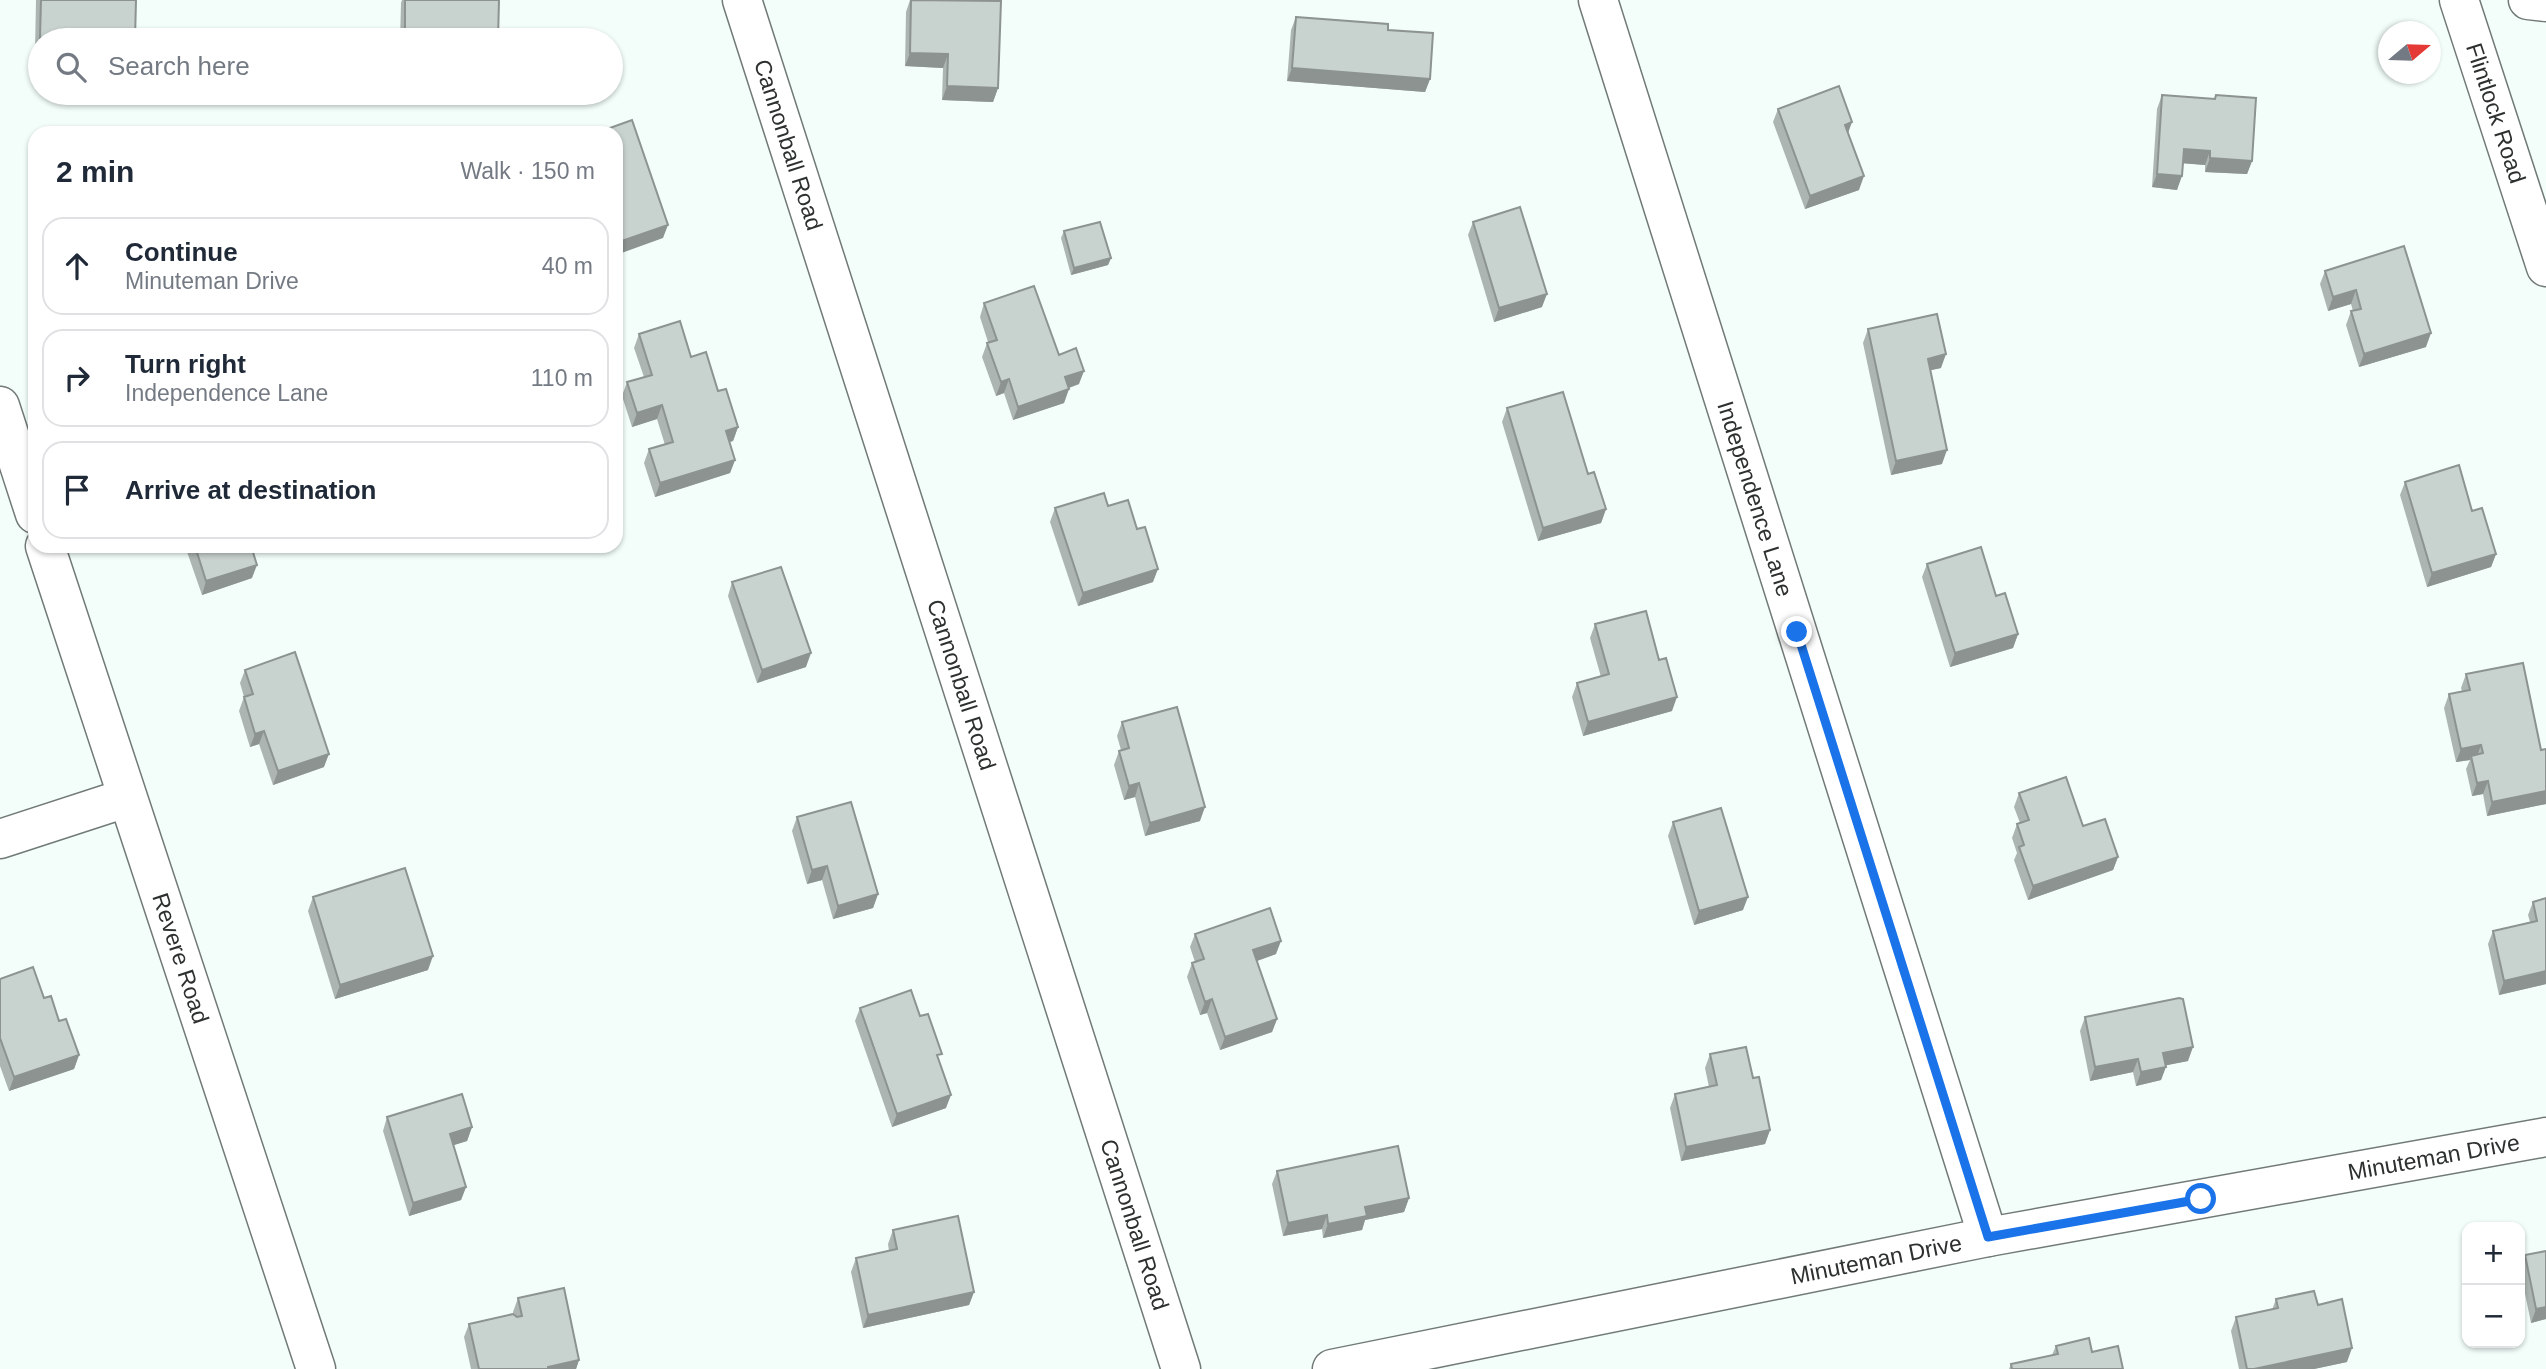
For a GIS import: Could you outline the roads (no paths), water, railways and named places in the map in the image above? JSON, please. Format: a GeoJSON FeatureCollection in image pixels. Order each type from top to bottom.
{"type":"FeatureCollection","features":[{"type":"Feature","properties":{"kind":"street","name":"Cannonball Road"},"geometry":{"type":"LineString","coordinates":[[742,0],[1181,1369]]}},
{"type":"Feature","properties":{"kind":"street","name":"Independence Lane"},"geometry":{"type":"LineString","coordinates":[[1598,0],[1988,1237]]}},
{"type":"Feature","properties":{"kind":"street","name":"Flintlock Road"},"geometry":{"type":"LineString","coordinates":[[2459,0],[2546,267]]}},
{"type":"Feature","properties":{"kind":"street"},"geometry":{"type":"LineString","coordinates":[[2528,0],[2546,2]]}},
{"type":"Feature","properties":{"kind":"street"},"geometry":{"type":"LineString","coordinates":[[0,406],[28,492]]}},
{"type":"Feature","properties":{"kind":"street","name":"Revere Road"},"geometry":{"type":"LineString","coordinates":[[47,553],[316,1369]]}},
{"type":"Feature","properties":{"kind":"street"},"geometry":{"type":"LineString","coordinates":[[0,839],[126,798]]}},
{"type":"Feature","properties":{"kind":"street","name":"Minuteman Drive"},"geometry":{"type":"LineString","coordinates":[[1332,1369],[1988,1237],[2546,1137]]}}]}
